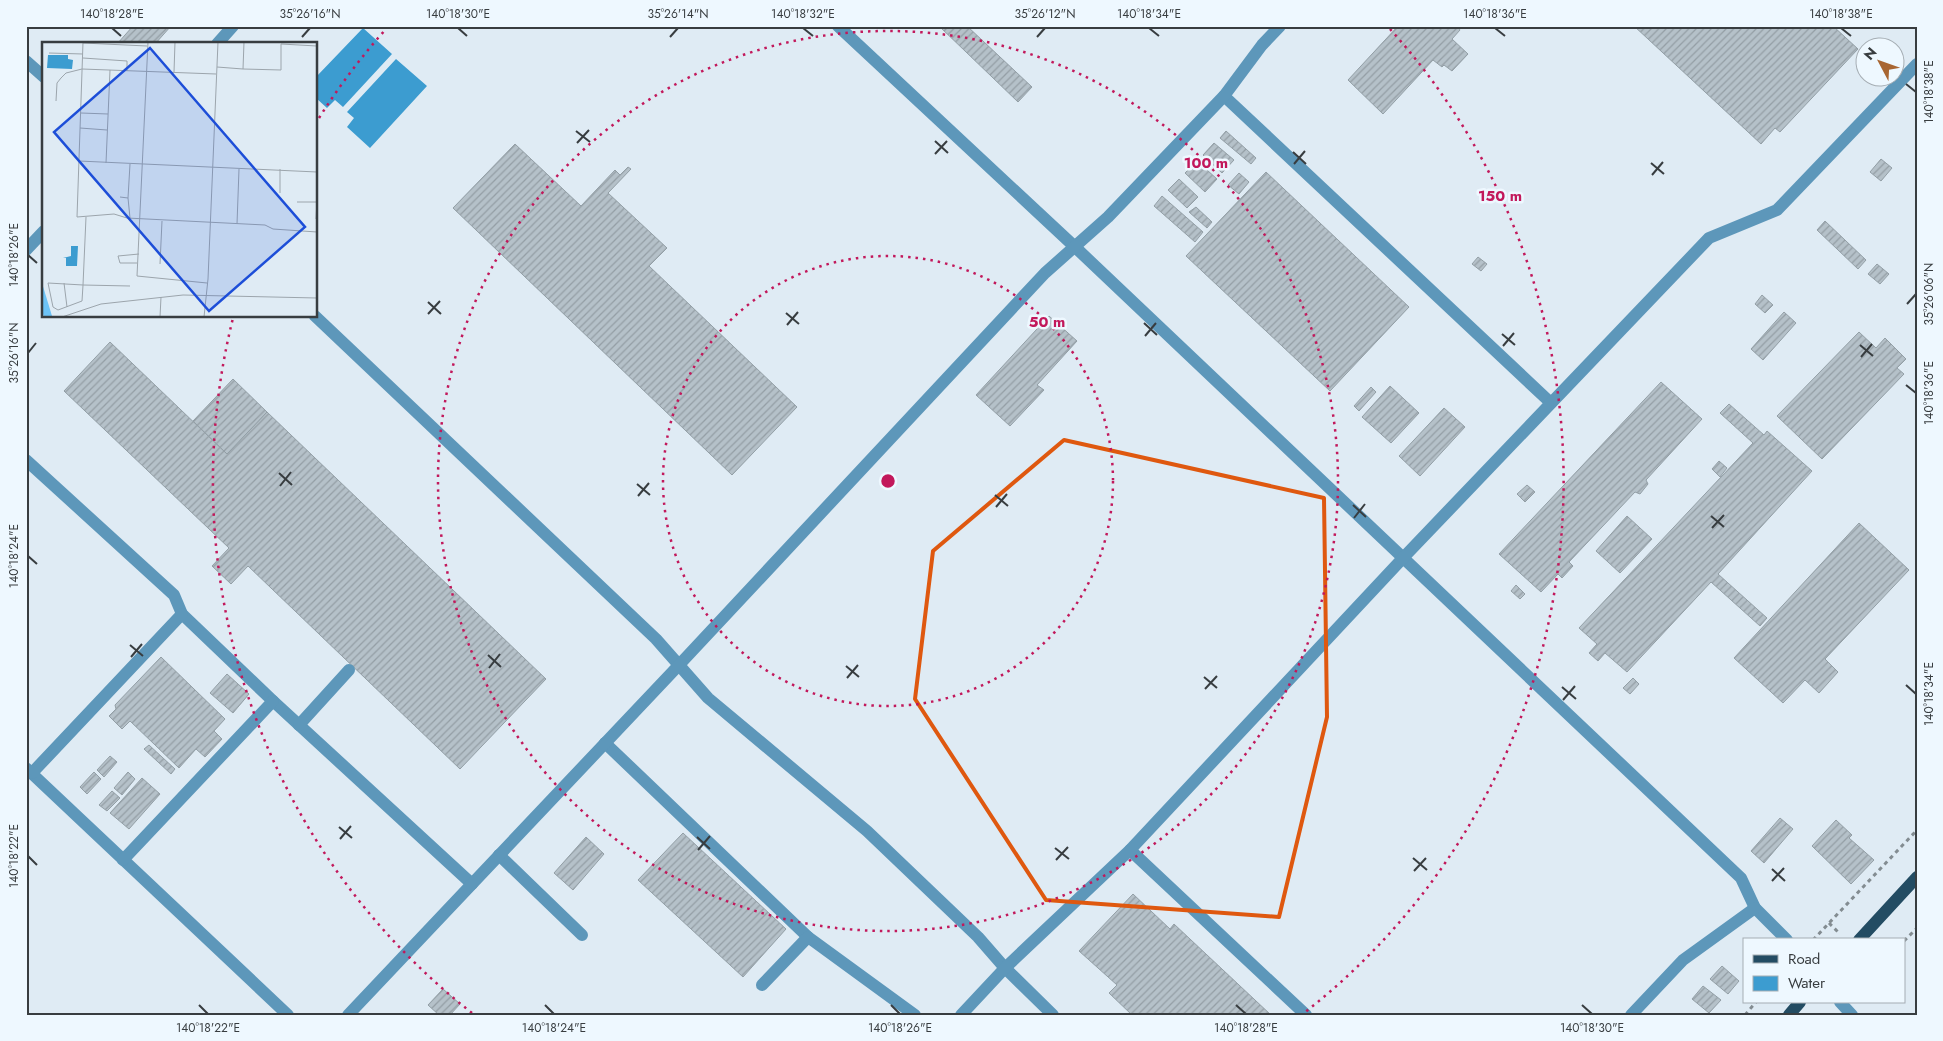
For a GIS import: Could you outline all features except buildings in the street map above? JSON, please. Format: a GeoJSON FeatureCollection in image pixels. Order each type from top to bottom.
{"type":"FeatureCollection","features":[{"type":"Feature","properties":{"kind":"main road"},"geometry":{"type":"LineString","coordinates":[[1861,938],[1917,877]]}},
{"type":"Feature","properties":{"kind":"main road"},"geometry":{"type":"LineString","coordinates":[[1789,1015],[1798,1004]]}},
{"type":"Feature","properties":{"kind":"street"},"geometry":{"type":"LineString","coordinates":[[219,42],[233,26]]}},
{"type":"Feature","properties":{"kind":"street"},"geometry":{"type":"LineString","coordinates":[[838,26],[1741,878],[1755,908],[1785,938]]}},
{"type":"Feature","properties":{"kind":"street"},"geometry":{"type":"LineString","coordinates":[[348,1015],[679,666],[1045,274],[1108,217],[1224,96],[1262,45],[1280,26]]}},
{"type":"Feature","properties":{"kind":"street"},"geometry":{"type":"LineString","coordinates":[[26,60],[42,75]]}},
{"type":"Feature","properties":{"kind":"street"},"geometry":{"type":"LineString","coordinates":[[961,1015],[1005,968],[1130,850],[1404,558],[1709,238],[1777,210],[1917,64]]}},
{"type":"Feature","properties":{"kind":"street"},"geometry":{"type":"LineString","coordinates":[[1224,96],[1551,403]]}},
{"type":"Feature","properties":{"kind":"street"},"geometry":{"type":"LineString","coordinates":[[26,250],[42,233]]}},
{"type":"Feature","properties":{"kind":"street"},"geometry":{"type":"LineString","coordinates":[[317,318],[656,639],[708,698],[867,831],[978,937],[1005,968],[1053,1015]]}},
{"type":"Feature","properties":{"kind":"street"},"geometry":{"type":"LineString","coordinates":[[26,460],[174,594],[182,614],[273,701],[472,884]]}},
{"type":"Feature","properties":{"kind":"street"},"geometry":{"type":"LineString","coordinates":[[182,614],[29,771],[288,1015]]}},
{"type":"Feature","properties":{"kind":"street"},"geometry":{"type":"LineString","coordinates":[[299,725],[349,670]]}},
{"type":"Feature","properties":{"kind":"street"},"geometry":{"type":"LineString","coordinates":[[123,860],[273,701]]}},
{"type":"Feature","properties":{"kind":"street"},"geometry":{"type":"LineString","coordinates":[[605,743],[808,937],[915,1015]]}},
{"type":"Feature","properties":{"kind":"street"},"geometry":{"type":"LineString","coordinates":[[1130,850],[1306,1015]]}},
{"type":"Feature","properties":{"kind":"street"},"geometry":{"type":"LineString","coordinates":[[499,855],[582,935]]}},
{"type":"Feature","properties":{"kind":"street"},"geometry":{"type":"LineString","coordinates":[[1631,1015],[1683,960],[1755,908]]}},
{"type":"Feature","properties":{"kind":"street"},"geometry":{"type":"LineString","coordinates":[[762,986],[808,937]]}},
{"type":"Feature","properties":{"kind":"street"},"geometry":{"type":"LineString","coordinates":[[1842,1004],[1852,1015]]}},
{"type":"Feature","properties":{"kind":"path"},"geometry":{"type":"LineString","coordinates":[[1816,938],[1917,830]]}},
{"type":"Feature","properties":{"kind":"path"},"geometry":{"type":"LineString","coordinates":[[1906,939],[1917,928]]}},
{"type":"Feature","properties":{"kind":"path"},"geometry":{"type":"LineString","coordinates":[[1745,1015],[1754,1004]]}},
{"type":"Feature","properties":{"kind":"highlighted area"},"geometry":{"type":"Polygon","coordinates":[[[1064,440],[1324,498],[1327,717],[1279,917],[1046,900],[915,699],[933,551],[1064,440]]]}},
{"type":"Feature","properties":{"kind":"water"},"geometry":{"type":"Polygon","coordinates":[[[363,28],[392,54],[343,107],[335,100],[327,108],[318,100],[318,75],[363,28]]]}},
{"type":"Feature","properties":{"kind":"water"},"geometry":{"type":"Polygon","coordinates":[[[396,59],[427,86],[370,148],[347,127],[354,118],[347,112],[396,59]]]}}]}
